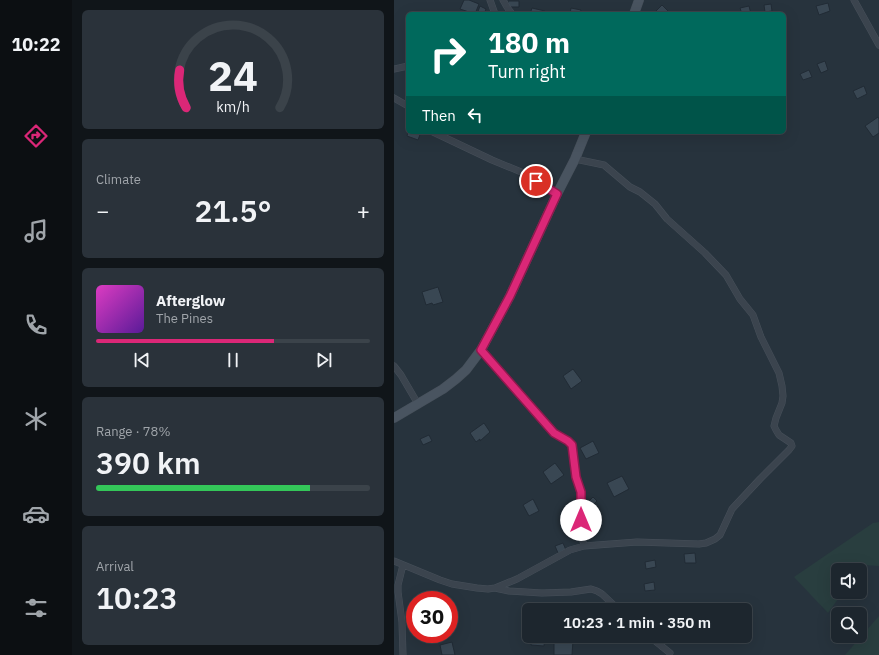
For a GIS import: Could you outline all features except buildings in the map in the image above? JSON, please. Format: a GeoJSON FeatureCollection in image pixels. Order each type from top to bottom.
{"type":"FeatureCollection","features":[{"type":"Feature","properties":{"kind":"street"},"geometry":{"type":"LineString","coordinates":[[490,0],[494,12]]}},
{"type":"Feature","properties":{"kind":"street"},"geometry":{"type":"LineString","coordinates":[[503,0],[511,12]]}},
{"type":"Feature","properties":{"kind":"street"},"geometry":{"type":"LineString","coordinates":[[635,12],[639,0]]}},
{"type":"Feature","properties":{"kind":"street"},"geometry":{"type":"LineString","coordinates":[[854,0],[879,46]]}},
{"type":"Feature","properties":{"kind":"street"},"geometry":{"type":"LineString","coordinates":[[394,69],[406,66]]}},
{"type":"Feature","properties":{"kind":"street"},"geometry":{"type":"LineString","coordinates":[[394,98],[406,105]]}},
{"type":"Feature","properties":{"kind":"street"},"geometry":{"type":"LineString","coordinates":[[437,134],[492,160],[526,174],[557,194]]}},
{"type":"Feature","properties":{"kind":"street"},"geometry":{"type":"LineString","coordinates":[[394,418],[443,389],[456,379],[466,370],[481,350],[510,296],[557,194],[575,159],[585,134]]}},
{"type":"Feature","properties":{"kind":"street"},"geometry":{"type":"LineString","coordinates":[[394,561],[452,584],[488,589],[495,588],[517,579],[570,550],[584,546],[637,542],[706,543],[720,535],[732,509],[792,446],[791,443],[779,435],[774,426],[783,396],[779,373],[761,337],[754,315],[740,299],[726,275],[667,218],[655,204],[640,192],[630,186],[604,165],[575,159]]}},
{"type":"Feature","properties":{"kind":"street"},"geometry":{"type":"LineString","coordinates":[[481,350],[554,433],[572,445],[576,477],[581,492],[581,532],[584,546]]}},
{"type":"Feature","properties":{"kind":"street"},"geometry":{"type":"LineString","coordinates":[[394,366],[418,404]]}},
{"type":"Feature","properties":{"kind":"street"},"geometry":{"type":"LineString","coordinates":[[403,565],[398,585],[402,622],[403,655]]}},
{"type":"Feature","properties":{"kind":"street"},"geometry":{"type":"LineString","coordinates":[[495,588],[509,591],[536,592],[571,592],[591,590],[602,594],[612,603]]}},
{"type":"Feature","properties":{"kind":"street"},"geometry":{"type":"LineString","coordinates":[[658,643],[670,653]]}},
{"type":"Feature","properties":{"kind":"green space"},"geometry":{"type":"Polygon","coordinates":[[[879,522],[879,566],[867,565],[867,563],[831,563],[831,599],[838,599],[828,613],[794,577],[873,523],[879,522]]]}},
{"type":"Feature","properties":{"kind":"green space"},"geometry":{"type":"Polygon","coordinates":[[[879,616],[879,655],[845,655],[855,643],[867,643],[867,630],[879,616]]]}},
{"type":"Feature","properties":{"kind":"route"},"geometry":{"type":"LineString","coordinates":[[536,181],[557,194],[510,296],[481,350],[554,433],[572,445],[576,477],[581,492],[581,520]]}}]}
